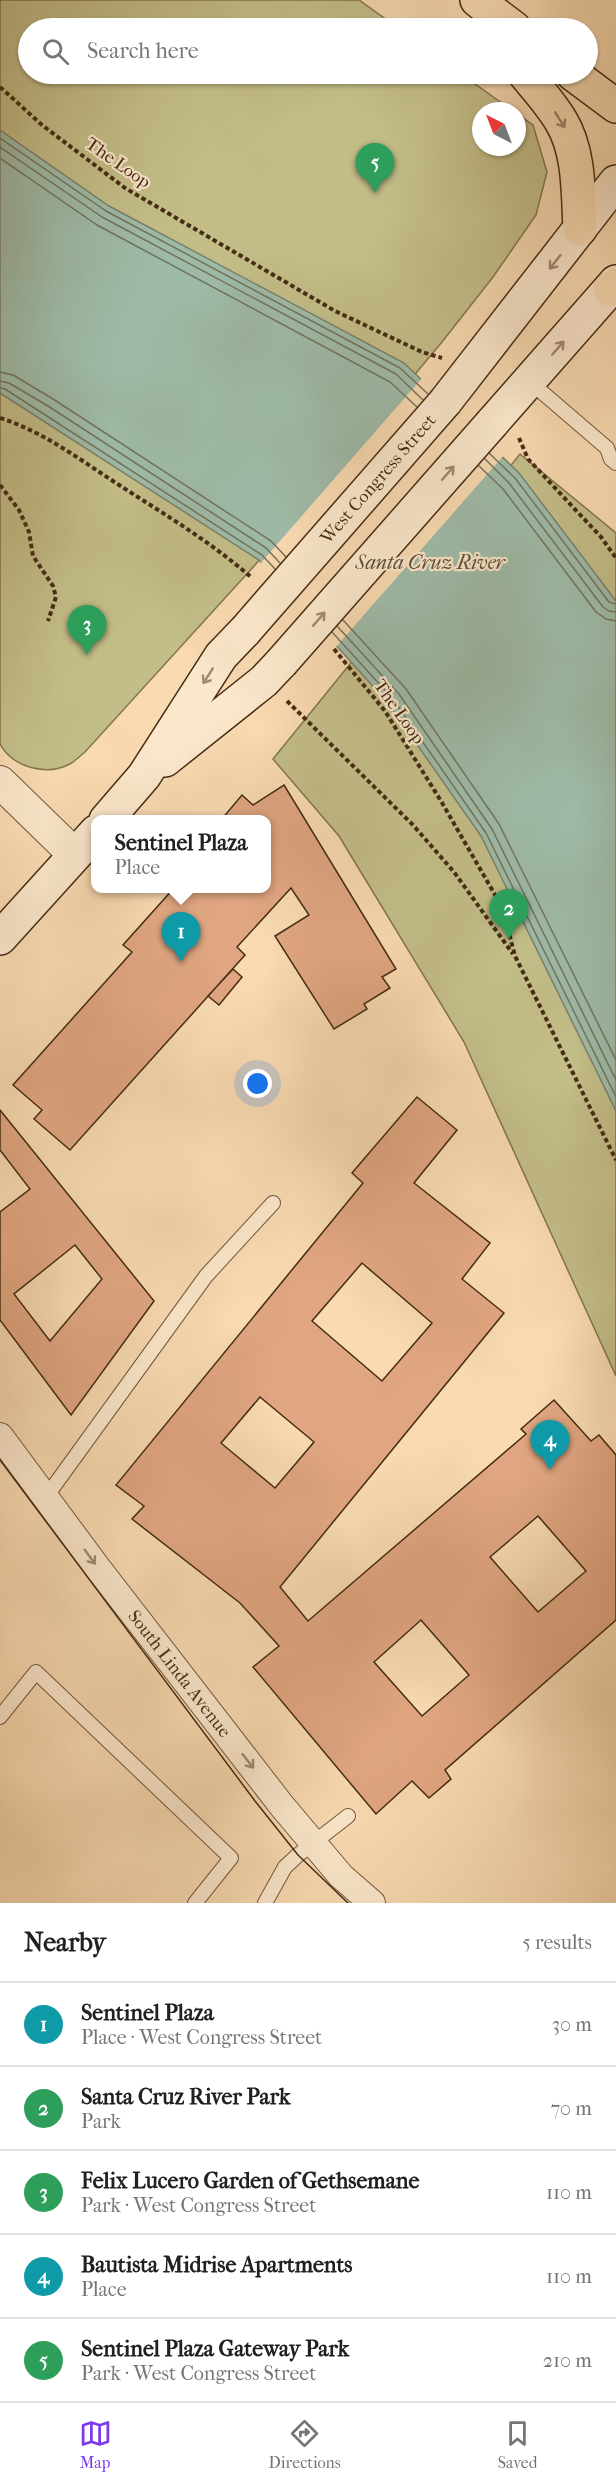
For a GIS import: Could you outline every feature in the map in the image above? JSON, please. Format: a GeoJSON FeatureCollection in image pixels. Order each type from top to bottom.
{"type":"FeatureCollection","features":[{"type":"Feature","properties":{"kind":"main road"},"geometry":{"type":"LineString","coordinates":[[485,9],[499,18]]}},
{"type":"Feature","properties":{"kind":"main road"},"geometry":{"type":"LineString","coordinates":[[533,84],[562,122],[569,137],[576,173],[580,230]]}},
{"type":"Feature","properties":{"kind":"main road"},"geometry":{"type":"LineString","coordinates":[[586,84],[616,106]]}},
{"type":"Feature","properties":{"kind":"main road","name":"West Congress Street"},"geometry":{"type":"LineString","coordinates":[[110,815],[144,776],[221,656],[445,402],[616,182]]}},
{"type":"Feature","properties":{"kind":"main road","name":"West Congress Street"},"geometry":{"type":"LineString","coordinates":[[144,776],[264,681],[505,429],[529,381],[614,285]]}},
{"type":"Feature","properties":{"kind":"main road"},"geometry":{"type":"LineString","coordinates":[[0,938],[85,844]]}},
{"type":"Feature","properties":{"kind":"street"},"geometry":{"type":"LineString","coordinates":[[0,782],[85,844]]}},
{"type":"Feature","properties":{"kind":"street","name":"South Linda Avenue"},"geometry":{"type":"LineString","coordinates":[[0,1436],[279,1802],[341,1876],[372,1903]]}},
{"type":"Feature","properties":{"kind":"lane"},"geometry":{"type":"LineString","coordinates":[[529,381],[607,448],[611,459],[616,463]]}},
{"type":"Feature","properties":{"kind":"lane"},"geometry":{"type":"LineString","coordinates":[[607,448],[616,437]]}},
{"type":"Feature","properties":{"kind":"lane"},"geometry":{"type":"LineString","coordinates":[[50,1504],[206,1276],[273,1203]]}},
{"type":"Feature","properties":{"kind":"lane"},"geometry":{"type":"LineString","coordinates":[[0,1718],[36,1672],[231,1858],[195,1903]]}},
{"type":"Feature","properties":{"kind":"lane"},"geometry":{"type":"LineString","coordinates":[[265,1903],[285,1867],[348,1816]]}},
{"type":"Feature","properties":{"kind":"path","name":"The Loop"},"geometry":{"type":"LineString","coordinates":[[0,87],[42,125],[125,188],[335,310],[422,352],[445,359]]}},
{"type":"Feature","properties":{"kind":"path"},"geometry":{"type":"LineString","coordinates":[[0,418],[16,423],[51,441],[209,543],[260,585]]}},
{"type":"Feature","properties":{"kind":"path"},"geometry":{"type":"LineString","coordinates":[[505,429],[528,459],[601,537],[616,558]]}},
{"type":"Feature","properties":{"kind":"path"},"geometry":{"type":"LineString","coordinates":[[0,485],[19,510],[29,532],[33,556],[53,586],[56,597],[48,621]]}},
{"type":"Feature","properties":{"kind":"path","name":"The Loop"},"geometry":{"type":"LineString","coordinates":[[329,645],[385,711],[441,801],[502,907],[515,956],[616,1160]]}},
{"type":"Feature","properties":{"kind":"path"},"geometry":{"type":"LineString","coordinates":[[286,700],[414,825],[454,872],[515,956]]}},
{"type":"Feature","properties":{"kind":"shaded area"},"geometry":{"type":"Polygon","coordinates":[[[0,0],[359,0],[384,18],[18,18],[18,84],[475,84],[500,102],[472,102],[472,156],[526,156],[526,120],[533,125],[547,172],[536,215],[493,277],[442,342],[255,565],[85,752],[61,768],[41,769],[22,764],[6,752],[0,744],[0,0]]]}},
{"type":"Feature","properties":{"kind":"shaded area"},"geometry":{"type":"Polygon","coordinates":[[[520,454],[616,533],[616,1376],[464,1042],[339,836],[273,759],[520,454]]]}},
{"type":"Feature","properties":{"kind":"water","name":"Santa Cruz River"},"geometry":{"type":"Polygon","coordinates":[[[0,130],[109,206],[404,363],[519,473],[616,601],[616,1111],[481,836],[388,703],[259,560],[0,393],[0,130]]]}},
{"type":"Feature","properties":{"kind":"pier"},"geometry":{"type":"Polygon","coordinates":[[[423,377],[504,455],[335,648],[259,565],[423,377]]]}},
{"type":"Feature","properties":{"kind":"building"},"geometry":{"type":"Polygon","coordinates":[[[284,785],[396,969],[382,977],[390,988],[364,1004],[367,1009],[334,1029],[275,936],[309,915],[291,888],[237,947],[245,955],[70,1150],[34,1119],[42,1110],[13,1085],[132,952],[123,945],[170,893],[271,893],[271,815],[225,815],[242,795],[253,805],[284,785]]]}},
{"type":"Feature","properties":{"kind":"building"},"geometry":{"type":"Polygon","coordinates":[[[233,969],[242,977],[219,1005],[208,996],[233,969]]]}},
{"type":"Feature","properties":{"kind":"building"},"geometry":{"type":"Polygon","coordinates":[[[417,1097],[457,1130],[414,1183],[490,1243],[462,1279],[504,1313],[280,1587],[308,1621],[526,1434],[521,1429],[554,1400],[591,1441],[599,1435],[616,1455],[616,1620],[445,1770],[451,1779],[429,1798],[412,1781],[376,1814],[253,1667],[279,1646],[240,1603],[132,1519],[144,1506],[116,1485],[363,1183],[352,1173],[417,1097]],[[362,1263],[312,1321],[382,1381],[432,1323],[362,1263]],[[260,1397],[221,1443],[275,1488],[314,1442],[260,1397]],[[538,1516],[490,1557],[538,1612],[586,1571],[538,1516]],[[421,1620],[374,1662],[422,1716],[469,1675],[421,1620]]]}},
{"type":"Feature","properties":{"kind":"building"},"geometry":{"type":"Polygon","coordinates":[[[0,1110],[154,1301],[71,1415],[0,1320],[0,1212],[30,1189],[0,1150],[0,1110]],[[75,1245],[14,1294],[50,1341],[102,1279],[75,1245]]]}},
{"type":"Feature","properties":{"kind":"tram line"},"geometry":{"type":"LineString","coordinates":[[0,1460],[255,1801],[298,1855],[348,1903]]}},
{"type":"Feature","properties":{"kind":"place","name":"Sentinel Plaza Gateway Park"},"geometry":{"type":"Point","coordinates":[375,193]}},
{"type":"Feature","properties":{"kind":"place","name":"Felix Lucero Garden of Gethsemane"},"geometry":{"type":"Point","coordinates":[87,655]}},
{"type":"Feature","properties":{"kind":"place","name":"Santa Cruz River Park"},"geometry":{"type":"Point","coordinates":[509,939]}},
{"type":"Feature","properties":{"kind":"place","name":"Sentinel Plaza"},"geometry":{"type":"Point","coordinates":[181,962]}},
{"type":"Feature","properties":{"kind":"place","name":"Bautista Midrise Apartments"},"geometry":{"type":"Point","coordinates":[550,1470]}}]}
